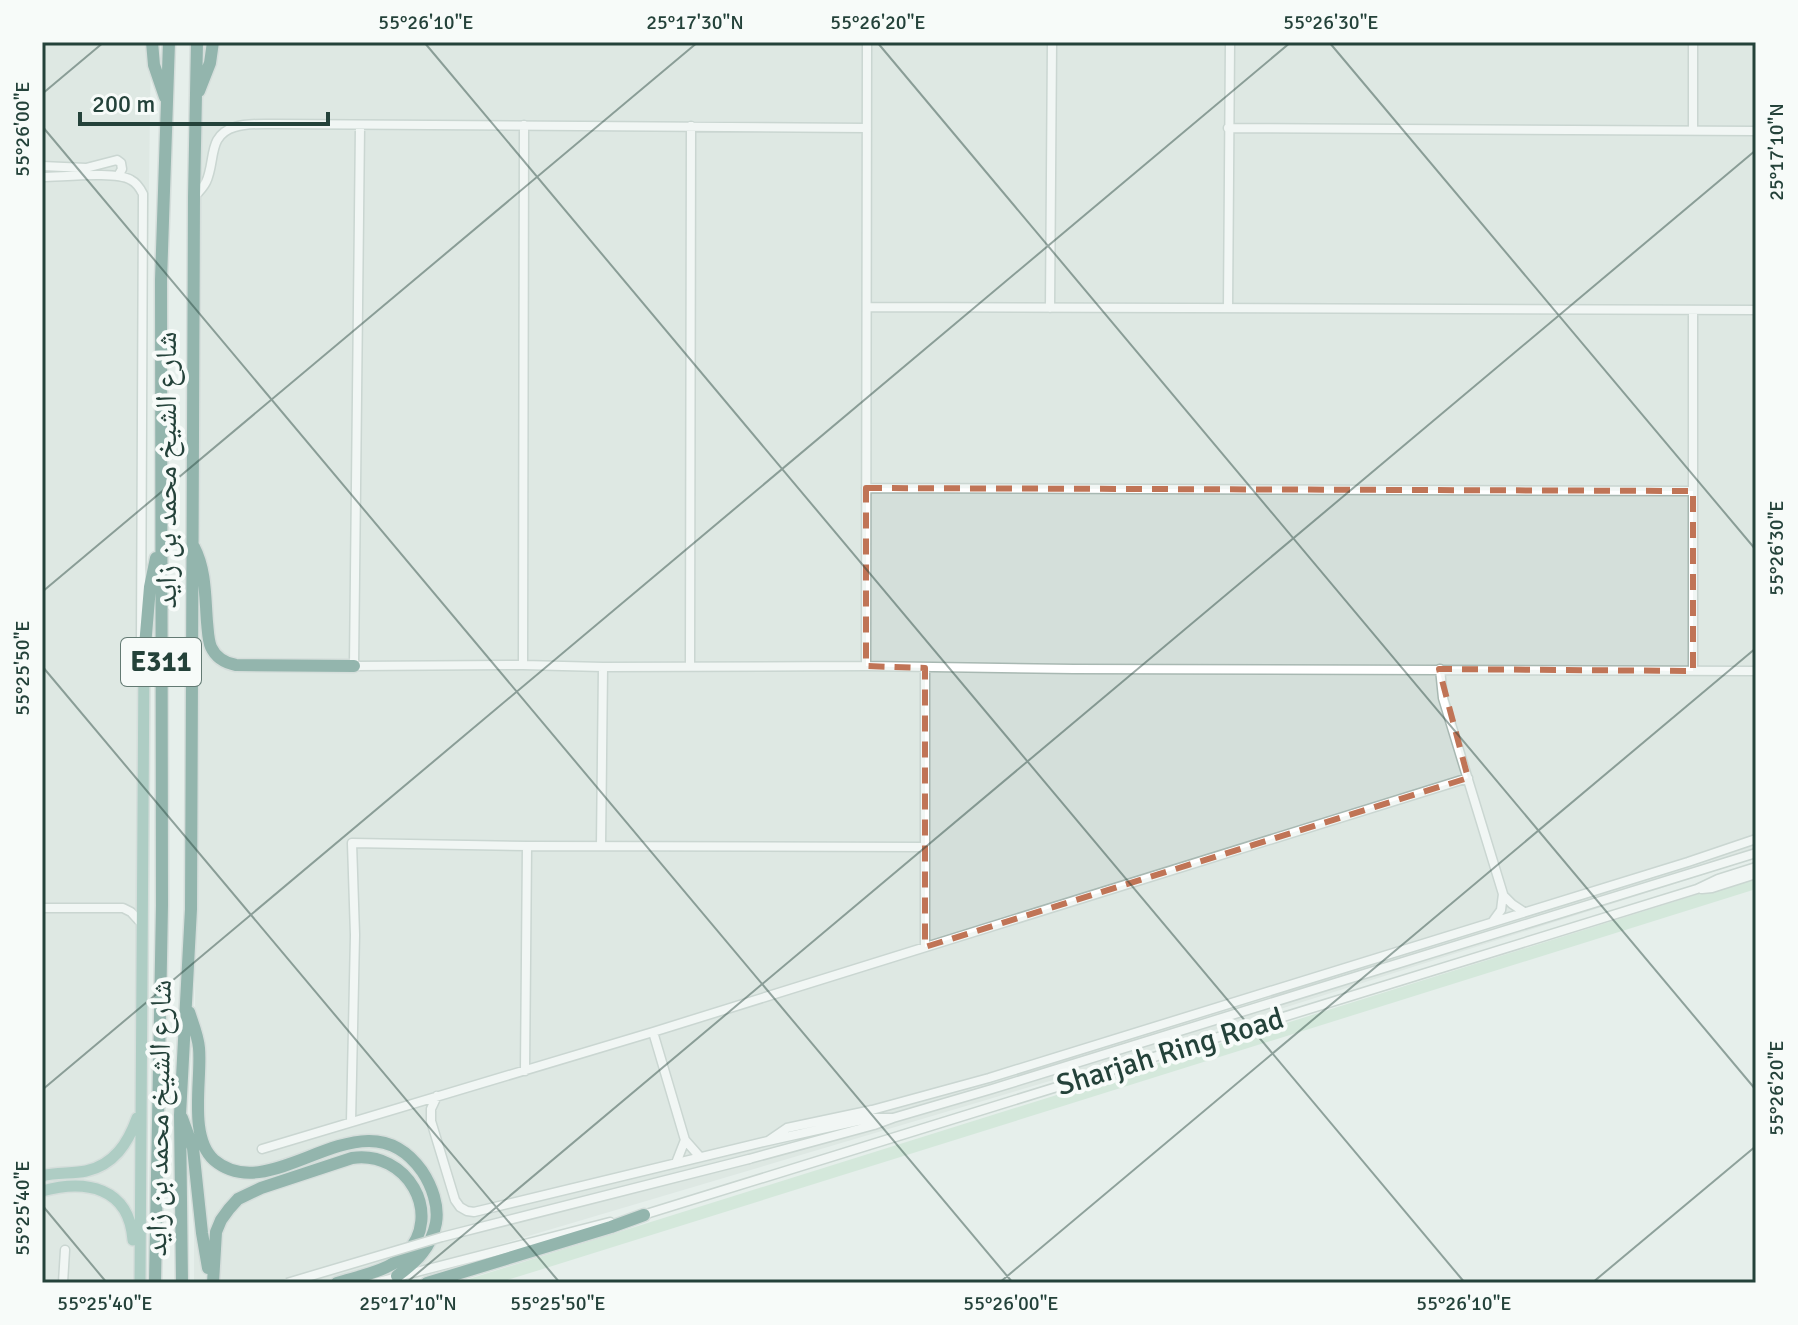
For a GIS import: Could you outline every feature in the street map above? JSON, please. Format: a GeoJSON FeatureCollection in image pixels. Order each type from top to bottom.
{"type":"FeatureCollection","features":[{"type":"Feature","properties":{"kind":"highway"},"geometry":{"type":"LineString","coordinates":[[152,42],[157,77],[166,102]]}},
{"type":"Feature","properties":{"kind":"highway","name":"شارع الشيخ محمد بن زايد"},"geometry":{"type":"LineString","coordinates":[[155,1283],[162,905],[161,280],[169,42]]}},
{"type":"Feature","properties":{"kind":"highway","name":"شارع الشيخ محمد بن زايد"},"geometry":{"type":"LineString","coordinates":[[182,1283],[180,1115],[191,909],[197,42]]}},
{"type":"Feature","properties":{"kind":"highway"},"geometry":{"type":"LineString","coordinates":[[196,98],[210,63],[213,42]]}},
{"type":"Feature","properties":{"kind":"highway"},"geometry":{"type":"LineString","coordinates":[[192,541],[201,565],[210,645],[223,661],[236,665],[354,666]]}},
{"type":"Feature","properties":{"kind":"highway"},"geometry":{"type":"LineString","coordinates":[[144,658],[150,587],[161,544]]}},
{"type":"Feature","properties":{"kind":"highway"},"geometry":{"type":"LineString","coordinates":[[187,1006],[199,1045],[201,1139],[210,1156],[225,1168],[245,1173],[268,1171],[322,1151],[361,1141],[378,1142],[395,1148],[414,1161],[422,1171],[435,1200],[435,1227],[422,1255],[397,1276]]}},
{"type":"Feature","properties":{"kind":"highway"},"geometry":{"type":"LineString","coordinates":[[180,1115],[193,1148],[202,1233],[212,1283]]}},
{"type":"Feature","properties":{"kind":"highway"},"geometry":{"type":"LineString","coordinates":[[212,1283],[216,1232],[221,1220],[238,1199],[261,1188],[352,1158],[364,1156],[385,1161],[394,1165],[409,1180],[418,1198],[421,1219],[415,1239],[408,1252],[394,1263],[337,1283]]}},
{"type":"Feature","properties":{"kind":"highway"},"geometry":{"type":"LineString","coordinates":[[427,1283],[644,1215]]}},
{"type":"Feature","properties":{"kind":"main road"},"geometry":{"type":"LineString","coordinates":[[140,1283],[144,658]]}},
{"type":"Feature","properties":{"kind":"main road"},"geometry":{"type":"LineString","coordinates":[[44,1175],[85,1171],[107,1162],[117,1155],[127,1141],[140,1110]]}},
{"type":"Feature","properties":{"kind":"main road"},"geometry":{"type":"LineString","coordinates":[[42,1191],[89,1186],[111,1195],[126,1212],[133,1234],[133,1283]]}},
{"type":"Feature","properties":{"kind":"street"},"geometry":{"type":"LineString","coordinates":[[866,666],[867,42]]}},
{"type":"Feature","properties":{"kind":"street"},"geometry":{"type":"LineString","coordinates":[[1050,308],[1052,42]]}},
{"type":"Feature","properties":{"kind":"street"},"geometry":{"type":"LineString","coordinates":[[1228,308],[1230,42]]}},
{"type":"Feature","properties":{"kind":"street"},"geometry":{"type":"LineString","coordinates":[[1693,42],[1693,130]]}},
{"type":"Feature","properties":{"kind":"street"},"geometry":{"type":"LineString","coordinates":[[523,665],[524,125]]}},
{"type":"Feature","properties":{"kind":"street"},"geometry":{"type":"LineString","coordinates":[[194,197],[207,181],[211,153],[217,139],[228,130],[242,126],[867,128]]}},
{"type":"Feature","properties":{"kind":"street"},"geometry":{"type":"LineString","coordinates":[[360,126],[354,666],[1756,671]]}},
{"type":"Feature","properties":{"kind":"street"},"geometry":{"type":"LineString","coordinates":[[690,666],[691,126]]}},
{"type":"Feature","properties":{"kind":"street"},"geometry":{"type":"LineString","coordinates":[[1228,128],[1756,131]]}},
{"type":"Feature","properties":{"kind":"street"},"geometry":{"type":"LineString","coordinates":[[42,166],[86,168],[117,160],[122,167],[118,176]]}},
{"type":"Feature","properties":{"kind":"street"},"geometry":{"type":"LineString","coordinates":[[42,177],[118,176],[136,183],[144,199],[140,629],[144,658]]}},
{"type":"Feature","properties":{"kind":"street"},"geometry":{"type":"LineString","coordinates":[[867,307],[1756,310]]}},
{"type":"Feature","properties":{"kind":"street"},"geometry":{"type":"LineString","coordinates":[[1693,310],[1693,671]]}},
{"type":"Feature","properties":{"kind":"street"},"geometry":{"type":"LineString","coordinates":[[866,488],[1693,491]]}},
{"type":"Feature","properties":{"kind":"street"},"geometry":{"type":"LineString","coordinates":[[601,846],[603,667]]}},
{"type":"Feature","properties":{"kind":"street"},"geometry":{"type":"LineString","coordinates":[[925,668],[925,947]]}},
{"type":"Feature","properties":{"kind":"street"},"geometry":{"type":"LineString","coordinates":[[1440,669],[1443,698],[1503,894],[1501,910],[1492,922]]}},
{"type":"Feature","properties":{"kind":"street"},"geometry":{"type":"LineString","coordinates":[[262,1149],[653,1032],[1468,778]]}},
{"type":"Feature","properties":{"kind":"street"},"geometry":{"type":"LineString","coordinates":[[768,1141],[787,1128],[872,1110],[989,1078],[1756,839]]}},
{"type":"Feature","properties":{"kind":"street"},"geometry":{"type":"LineString","coordinates":[[351,1122],[355,935],[352,843],[925,847]]}},
{"type":"Feature","properties":{"kind":"street"},"geometry":{"type":"LineString","coordinates":[[525,1071],[527,846]]}},
{"type":"Feature","properties":{"kind":"street"},"geometry":{"type":"LineString","coordinates":[[287,1283],[442,1237],[874,1125],[1692,874],[1711,863],[1756,850]]}},
{"type":"Feature","properties":{"kind":"street"},"geometry":{"type":"LineString","coordinates":[[1697,889],[1756,867]]}},
{"type":"Feature","properties":{"kind":"street"},"geometry":{"type":"LineString","coordinates":[[1697,889],[1712,888],[1756,874]]}},
{"type":"Feature","properties":{"kind":"street","name":"Sharjah Ring Road"},"geometry":{"type":"LineString","coordinates":[[374,1283],[644,1215],[1697,889]]}},
{"type":"Feature","properties":{"kind":"street"},"geometry":{"type":"LineString","coordinates":[[1503,894],[1524,912]]}},
{"type":"Feature","properties":{"kind":"street"},"geometry":{"type":"LineString","coordinates":[[42,908],[123,908],[142,924]]}},
{"type":"Feature","properties":{"kind":"street"},"geometry":{"type":"LineString","coordinates":[[653,1032],[685,1140],[700,1157]]}},
{"type":"Feature","properties":{"kind":"street"},"geometry":{"type":"LineString","coordinates":[[438,1096],[431,1109],[431,1121],[455,1200],[467,1211],[482,1212],[768,1141],[871,1118],[893,1118]]}},
{"type":"Feature","properties":{"kind":"street"},"geometry":{"type":"LineString","coordinates":[[676,1163],[685,1140]]}},
{"type":"Feature","properties":{"kind":"street"},"geometry":{"type":"LineString","coordinates":[[63,1283],[65,1250]]}},
{"type":"Feature","properties":{"kind":"highlighted area"},"geometry":{"type":"Polygon","coordinates":[[[866,488],[1693,491],[1693,671],[1439,669],[1468,778],[925,947],[925,668],[866,666],[866,488]]]}},
{"type":"Feature","properties":{"kind":"shaded area"},"geometry":{"type":"Polygon","coordinates":[[[42,42],[151,42],[133,1283],[42,1283],[42,42]]]}},
{"type":"Feature","properties":{"kind":"shaded area"},"geometry":{"type":"Polygon","coordinates":[[[198,42],[1756,42],[1756,858],[1107,1064],[370,1283],[194,1283],[198,42]]]}},
{"type":"Feature","properties":{"kind":"green space"},"geometry":{"type":"Polygon","coordinates":[[[1756,876],[1756,889],[498,1283],[456,1283],[1756,876]]]}}]}
